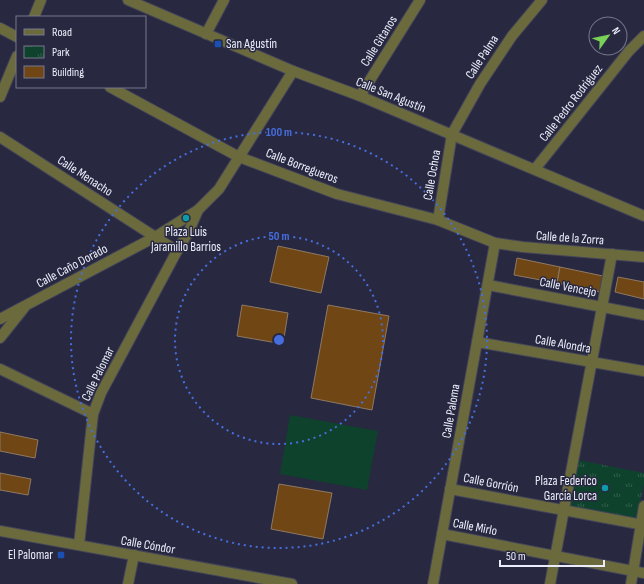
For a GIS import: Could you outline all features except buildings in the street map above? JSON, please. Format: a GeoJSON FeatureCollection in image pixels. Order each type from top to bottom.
{"type":"FeatureCollection","features":[{"type":"Feature","properties":{"kind":"street"},"geometry":{"type":"LineString","coordinates":[[34,16],[41,0]]}},
{"type":"Feature","properties":{"kind":"street","name":"Calle San Agustín"},"geometry":{"type":"LineString","coordinates":[[128,0],[293,71],[360,96],[452,134],[644,216]]}},
{"type":"Feature","properties":{"kind":"street"},"geometry":{"type":"LineString","coordinates":[[206,34],[224,0]]}},
{"type":"Feature","properties":{"kind":"street","name":"Calle Gitanos"},"geometry":{"type":"LineString","coordinates":[[360,96],[420,0]]}},
{"type":"Feature","properties":{"kind":"street","name":"Calle Palma"},"geometry":{"type":"LineString","coordinates":[[452,134],[480,84],[512,36],[542,0]]}},
{"type":"Feature","properties":{"kind":"street"},"geometry":{"type":"LineString","coordinates":[[0,28],[16,36]]}},
{"type":"Feature","properties":{"kind":"street","name":"Calle Pedro Rodriguez"},"geometry":{"type":"LineString","coordinates":[[535,170],[629,51],[644,36]]}},
{"type":"Feature","properties":{"kind":"street"},"geometry":{"type":"LineString","coordinates":[[0,96],[16,58]]}},
{"type":"Feature","properties":{"kind":"street"},"geometry":{"type":"LineString","coordinates":[[198,210],[188,233],[177,251],[155,237],[198,210],[219,189],[293,71]]}},
{"type":"Feature","properties":{"kind":"street","name":"Calle Borregueros"},"geometry":{"type":"LineString","coordinates":[[112,88],[239,157],[337,194],[438,220],[495,243]]}},
{"type":"Feature","properties":{"kind":"street","name":"Calle Ochoa"},"geometry":{"type":"LineString","coordinates":[[438,220],[452,134]]}},
{"type":"Feature","properties":{"kind":"street","name":"Calle Menacho"},"geometry":{"type":"LineString","coordinates":[[0,137],[155,237]]}},
{"type":"Feature","properties":{"kind":"street","name":"Calle Caño Dorado"},"geometry":{"type":"LineString","coordinates":[[0,318],[155,237]]}},
{"type":"Feature","properties":{"kind":"street","name":"Calle de la Zorra"},"geometry":{"type":"LineString","coordinates":[[495,243],[523,247],[644,257]]}},
{"type":"Feature","properties":{"kind":"street","name":"Calle Paloma"},"geometry":{"type":"LineString","coordinates":[[433,584],[495,243]]}},
{"type":"Feature","properties":{"kind":"street","name":"Calle Palomar"},"geometry":{"type":"LineString","coordinates":[[79,545],[93,414],[101,394],[177,251]]}},
{"type":"Feature","properties":{"kind":"street"},"geometry":{"type":"LineString","coordinates":[[550,584],[612,254]]}},
{"type":"Feature","properties":{"kind":"street","name":"Calle Vencejo"},"geometry":{"type":"LineString","coordinates":[[488,284],[644,314]]}},
{"type":"Feature","properties":{"kind":"street"},"geometry":{"type":"LineString","coordinates":[[0,338],[28,304]]}},
{"type":"Feature","properties":{"kind":"street","name":"Calle Alondra"},"geometry":{"type":"LineString","coordinates":[[477,342],[644,371]]}},
{"type":"Feature","properties":{"kind":"street"},"geometry":{"type":"LineString","coordinates":[[0,369],[93,414]]}},
{"type":"Feature","properties":{"kind":"street","name":"Calle Gorrión"},"geometry":{"type":"LineString","coordinates":[[450,489],[642,525]]}},
{"type":"Feature","properties":{"kind":"street"},"geometry":{"type":"LineString","coordinates":[[631,584],[644,506]]}},
{"type":"Feature","properties":{"kind":"street","name":"Calle Cóndor"},"geometry":{"type":"LineString","coordinates":[[0,531],[292,584]]}},
{"type":"Feature","properties":{"kind":"street","name":"Calle Mirlo"},"geometry":{"type":"LineString","coordinates":[[442,534],[644,573]]}},
{"type":"Feature","properties":{"kind":"street"},"geometry":{"type":"LineString","coordinates":[[128,584],[134,555]]}},
{"type":"Feature","properties":{"kind":"green space"},"geometry":{"type":"Polygon","coordinates":[[[290,415],[378,431],[367,490],[280,474],[290,415]]]}},
{"type":"Feature","properties":{"kind":"green space","name":"Plaza Federico García Lorca"},"geometry":{"type":"Polygon","coordinates":[[[578,460],[644,473],[644,483],[637,519],[570,506],[578,460]]]}},
{"type":"Feature","properties":{"kind":"place","name":"San Agustín"},"geometry":{"type":"Point","coordinates":[218,44]}},
{"type":"Feature","properties":{"kind":"place","name":"Plaza Luis Jaramillo Barrios"},"geometry":{"type":"Point","coordinates":[186,218]}},
{"type":"Feature","properties":{"kind":"place","name":"Plaza Federico García Lorca"},"geometry":{"type":"Point","coordinates":[605,488]}},
{"type":"Feature","properties":{"kind":"place","name":"El Palomar"},"geometry":{"type":"Point","coordinates":[61,555]}}]}
